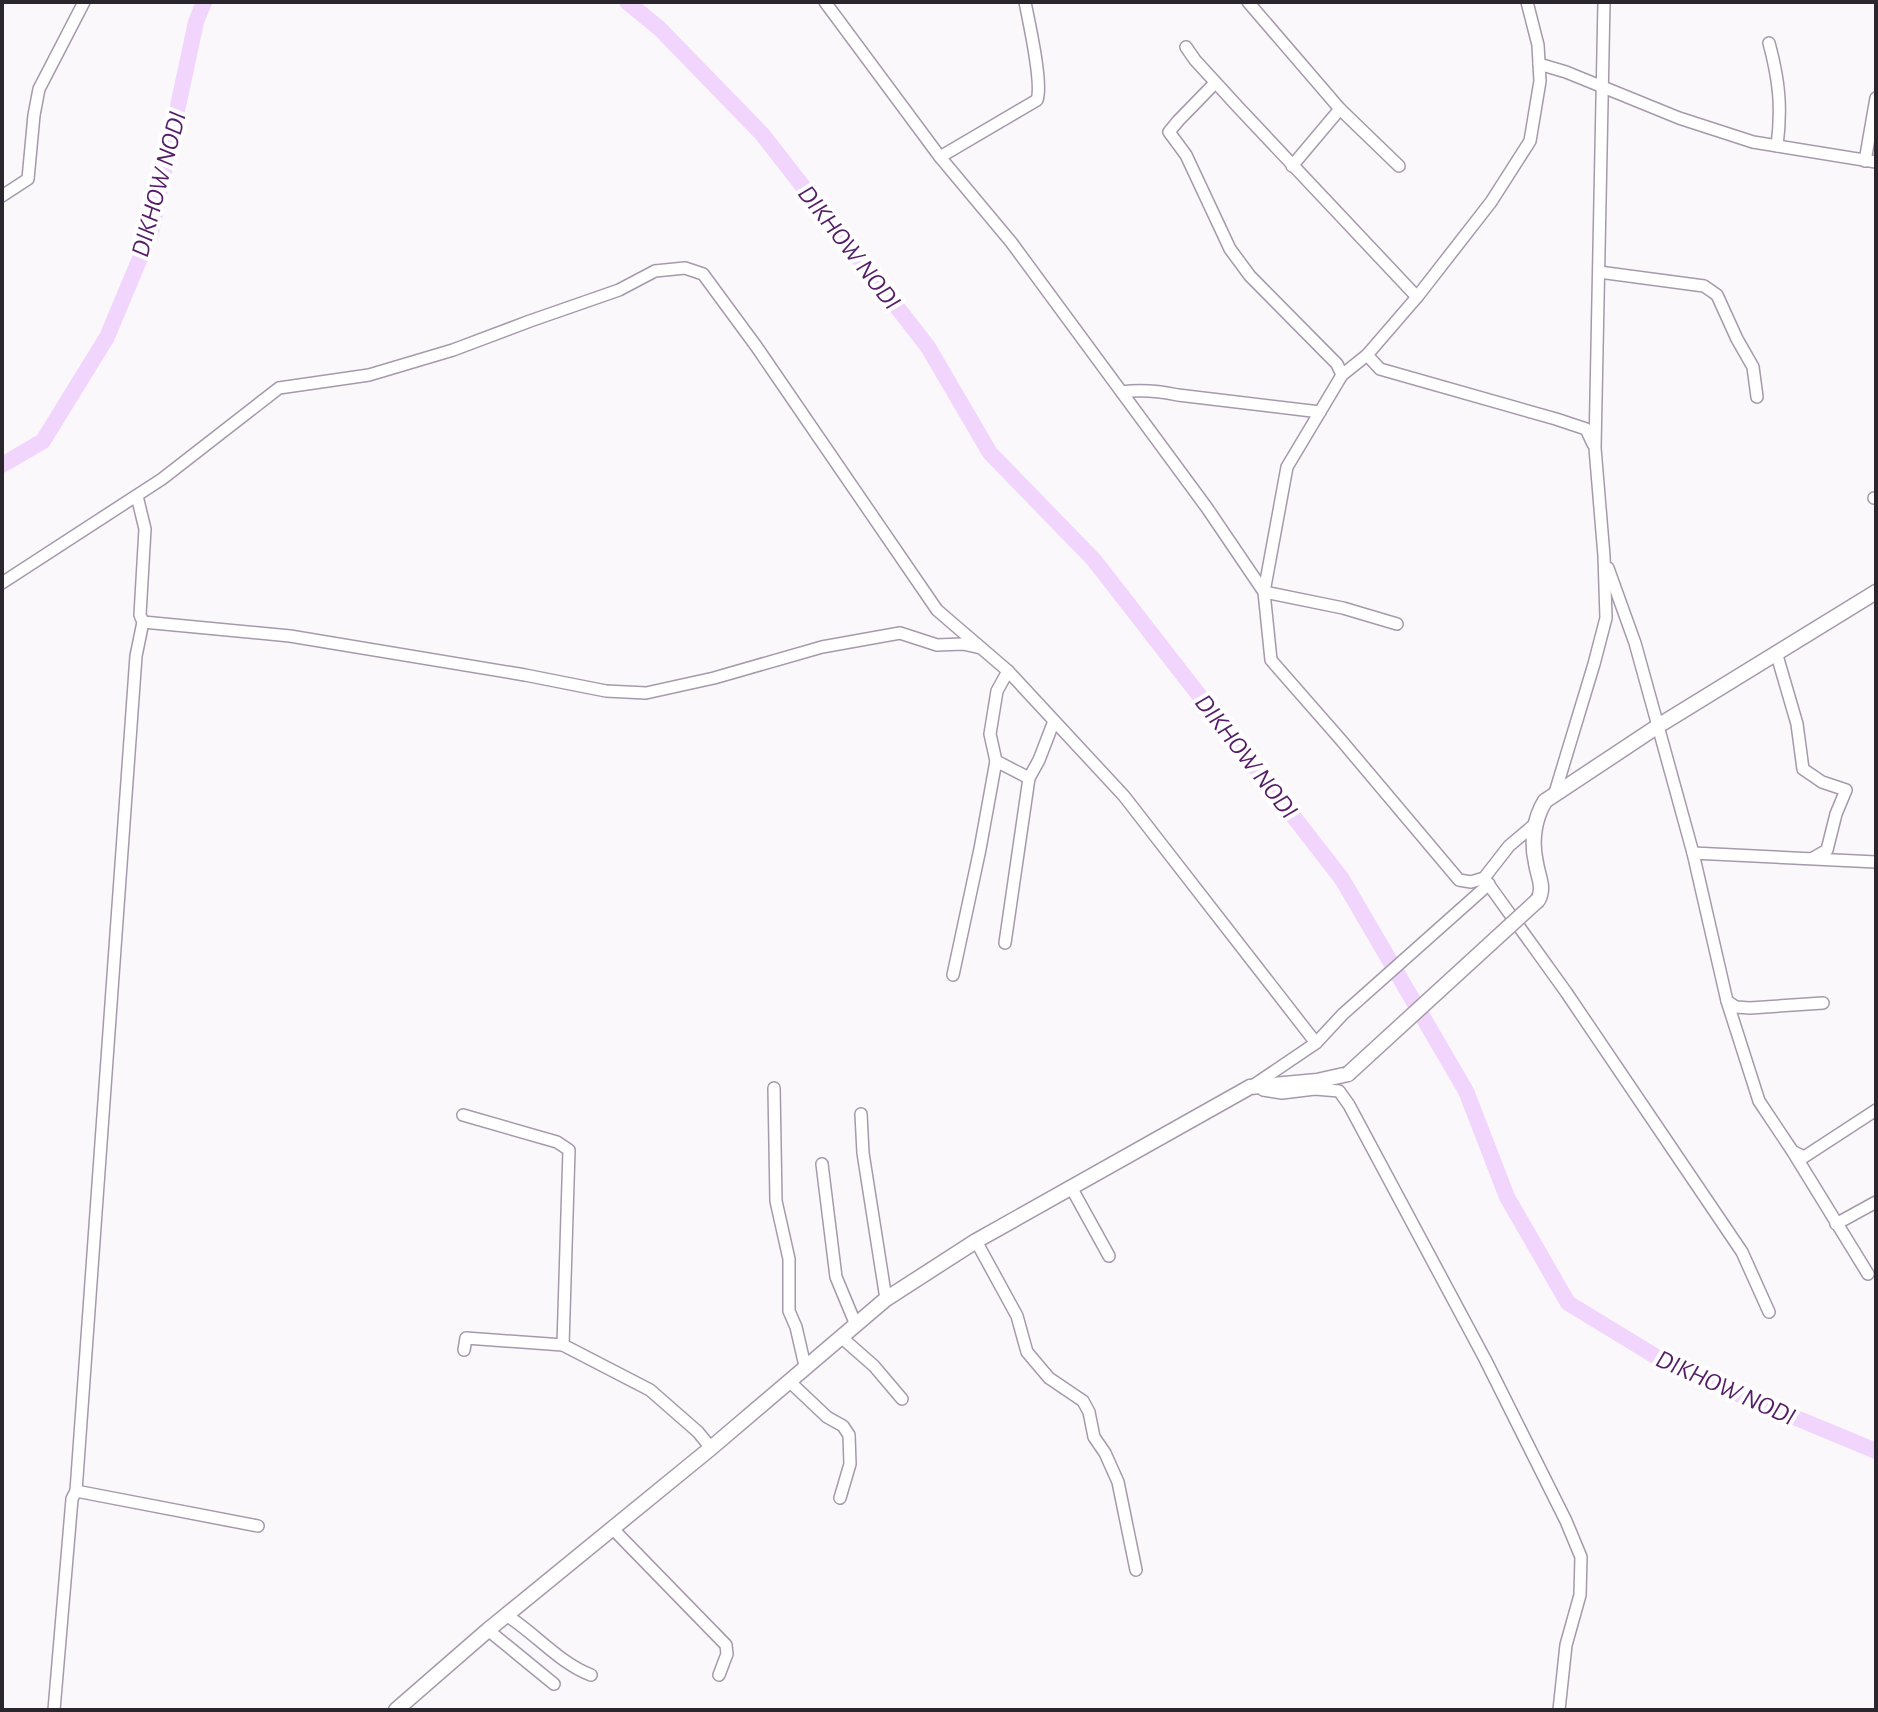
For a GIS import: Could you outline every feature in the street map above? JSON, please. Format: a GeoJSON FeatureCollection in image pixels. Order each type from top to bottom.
{"type":"FeatureCollection","features":[{"type":"Feature","properties":{"kind":"main road"},"geometry":{"type":"LineString","coordinates":[[396,1710],[886,1299],[976,1241],[1250,1087],[1317,1081],[1348,1074],[1538,900],[1542,890],[1535,862],[1535,824],[1545,801],[1658,726],[1876,592]]}},
{"type":"Feature","properties":{"kind":"street"},"geometry":{"type":"LineString","coordinates":[[2,196],[28,179],[39,89],[84,2]]}},
{"type":"Feature","properties":{"kind":"street"},"geometry":{"type":"LineString","coordinates":[[825,2],[940,157],[1011,242],[1207,508],[1264,592],[1343,608],[1397,624]]}},
{"type":"Feature","properties":{"kind":"street"},"geometry":{"type":"LineString","coordinates":[[940,157],[1037,100],[1038,84],[1025,2]]}},
{"type":"Feature","properties":{"kind":"street"},"geometry":{"type":"LineString","coordinates":[[1248,2],[1340,109],[1399,166]]}},
{"type":"Feature","properties":{"kind":"street"},"geometry":{"type":"LineString","coordinates":[[1527,2],[1538,45],[1540,81],[1530,141],[1491,202],[1417,297],[1367,355],[1342,375],[1287,467],[1264,592],[1271,660],[1459,880],[1484,885],[1566,992],[1742,1252],[1769,1312]]}},
{"type":"Feature","properties":{"kind":"street"},"geometry":{"type":"LineString","coordinates":[[1554,796],[1606,618],[1595,448],[1604,2]]}},
{"type":"Feature","properties":{"kind":"street"},"geometry":{"type":"LineString","coordinates":[[1769,43],[1778,76],[1781,120],[1777,146]]}},
{"type":"Feature","properties":{"kind":"street"},"geometry":{"type":"LineString","coordinates":[[1186,47],[1215,83],[1417,297]]}},
{"type":"Feature","properties":{"kind":"street"},"geometry":{"type":"LineString","coordinates":[[1539,64],[1679,118],[1753,142],[1870,161],[1876,98]]}},
{"type":"Feature","properties":{"kind":"street"},"geometry":{"type":"LineString","coordinates":[[1215,83],[1169,132],[1186,155],[1230,249],[1250,276],[1337,364],[1342,375]]}},
{"type":"Feature","properties":{"kind":"street"},"geometry":{"type":"LineString","coordinates":[[1292,166],[1340,109]]}},
{"type":"Feature","properties":{"kind":"street"},"geometry":{"type":"LineString","coordinates":[[2,583],[162,479],[279,388],[369,375],[453,350],[619,290],[655,271],[685,268],[703,274],[937,610],[1008,671],[1124,796],[1316,1043]]}},
{"type":"Feature","properties":{"kind":"street"},"geometry":{"type":"LineString","coordinates":[[1599,272],[1704,286],[1717,295],[1753,367],[1757,397]]}},
{"type":"Feature","properties":{"kind":"street"},"geometry":{"type":"LineString","coordinates":[[1367,355],[1380,369],[1586,429],[1595,448]]}},
{"type":"Feature","properties":{"kind":"street"},"geometry":{"type":"LineString","coordinates":[[1122,392],[1159,391],[1320,412]]}},
{"type":"Feature","properties":{"kind":"street"},"geometry":{"type":"LineString","coordinates":[[54,1710],[72,1499],[76,1491],[136,656],[143,622],[140,615],[145,529],[137,496]]}},
{"type":"Feature","properties":{"kind":"street"},"geometry":{"type":"LineString","coordinates":[[1604,556],[1635,643],[1693,853],[1727,1001],[1759,1101],[1868,1274]]}},
{"type":"Feature","properties":{"kind":"street"},"geometry":{"type":"LineString","coordinates":[[143,622],[290,636],[606,691],[646,693],[714,678],[822,647],[900,633],[937,645],[963,644],[982,648]]}},
{"type":"Feature","properties":{"kind":"street"},"geometry":{"type":"LineString","coordinates":[[1776,652],[1797,724],[1803,769],[1822,782],[1846,790],[1827,850],[1813,858]]}},
{"type":"Feature","properties":{"kind":"street"},"geometry":{"type":"LineString","coordinates":[[953,975],[996,761],[990,734],[997,691],[1008,671]]}},
{"type":"Feature","properties":{"kind":"street"},"geometry":{"type":"LineString","coordinates":[[1005,943],[1029,778],[1054,721]]}},
{"type":"Feature","properties":{"kind":"street"},"geometry":{"type":"LineString","coordinates":[[996,761],[1029,778]]}},
{"type":"Feature","properties":{"kind":"street"},"geometry":{"type":"LineString","coordinates":[[1250,1087],[1316,1043],[1343,1014],[1484,885],[1509,846],[1535,824]]}},
{"type":"Feature","properties":{"kind":"street"},"geometry":{"type":"LineString","coordinates":[[1693,853],[1876,862]]}},
{"type":"Feature","properties":{"kind":"street"},"geometry":{"type":"LineString","coordinates":[[1727,1001],[1736,1007],[1750,1008],[1823,1003]]}},
{"type":"Feature","properties":{"kind":"street"},"geometry":{"type":"LineString","coordinates":[[1250,1087],[1282,1093],[1315,1089],[1339,1091],[1485,1359],[1566,1521],[1581,1557],[1580,1595],[1566,1645],[1559,1710]]}},
{"type":"Feature","properties":{"kind":"street"},"geometry":{"type":"LineString","coordinates":[[774,1088],[776,1201],[789,1259],[789,1311],[805,1366]]}},
{"type":"Feature","properties":{"kind":"street"},"geometry":{"type":"LineString","coordinates":[[1793,1152],[1804,1157],[1876,1110]]}},
{"type":"Feature","properties":{"kind":"street"},"geometry":{"type":"LineString","coordinates":[[861,1114],[863,1153],[886,1299]]}},
{"type":"Feature","properties":{"kind":"street"},"geometry":{"type":"LineString","coordinates":[[463,1115],[557,1142],[569,1150],[563,1345]]}},
{"type":"Feature","properties":{"kind":"street"},"geometry":{"type":"LineString","coordinates":[[822,1164],[836,1277],[856,1325]]}},
{"type":"Feature","properties":{"kind":"street"},"geometry":{"type":"LineString","coordinates":[[1072,1189],[1109,1256]]}},
{"type":"Feature","properties":{"kind":"street"},"geometry":{"type":"LineString","coordinates":[[1836,1224],[1876,1202]]}},
{"type":"Feature","properties":{"kind":"street"},"geometry":{"type":"LineString","coordinates":[[976,1241],[1017,1316],[1027,1352],[1049,1378],[1083,1401],[1089,1412],[1094,1437],[1118,1482],[1136,1570]]}},
{"type":"Feature","properties":{"kind":"street"},"geometry":{"type":"LineString","coordinates":[[841,1337],[874,1366],[902,1399]]}},
{"type":"Feature","properties":{"kind":"street"},"geometry":{"type":"LineString","coordinates":[[464,1350],[466,1338],[563,1345],[650,1390],[698,1432],[711,1448]]}},
{"type":"Feature","properties":{"kind":"street"},"geometry":{"type":"LineString","coordinates":[[789,1381],[827,1417],[843,1426],[849,1435],[850,1464],[840,1498]]}},
{"type":"Feature","properties":{"kind":"street"},"geometry":{"type":"LineString","coordinates":[[76,1491],[258,1526]]}},
{"type":"Feature","properties":{"kind":"street"},"geometry":{"type":"LineString","coordinates":[[612,1528],[726,1645],[727,1654],[719,1675]]}},
{"type":"Feature","properties":{"kind":"street"},"geometry":{"type":"LineString","coordinates":[[506,1615],[576,1670],[591,1675]]}},
{"type":"Feature","properties":{"kind":"street"},"geometry":{"type":"LineString","coordinates":[[488,1630],[554,1684]]}},
{"type":"Feature","properties":{"kind":"waterway","name":"DIKHOW NODI"},"geometry":{"type":"LineString","coordinates":[[2,465],[43,441],[107,337],[151,232],[196,22],[204,2]]}},
{"type":"Feature","properties":{"kind":"waterway","name":"DIKHOW NODI"},"geometry":{"type":"LineString","coordinates":[[627,2],[659,28],[762,134],[928,347],[990,453],[1094,560],[1342,879],[1466,1091],[1507,1197],[1568,1303],[1673,1367],[1876,1451]]}}]}
